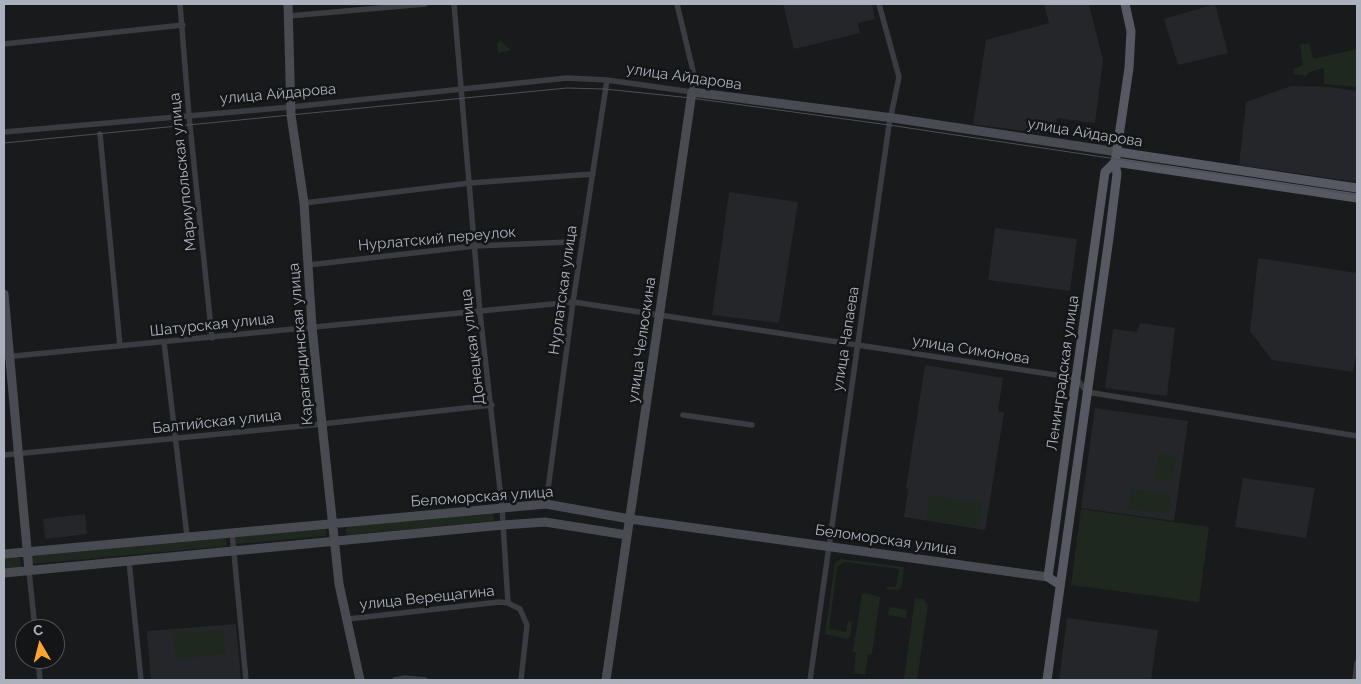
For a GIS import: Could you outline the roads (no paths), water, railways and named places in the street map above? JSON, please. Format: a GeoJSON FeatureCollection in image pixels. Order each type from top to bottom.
{"type":"FeatureCollection","features":[{"type":"Feature","properties":{"kind":"main road","name":"Карагандинская улица"},"geometry":{"type":"LineString","coordinates":[[288,4],[290,16],[291,107],[304,203],[312,327],[336,540],[339,584],[360,680]]}},
{"type":"Feature","properties":{"kind":"main road","name":"Ленинградская улица"},"geometry":{"type":"LineString","coordinates":[[1047,680],[1117,172],[1115,162],[1118,152],[1131,48],[1131,31],[1125,4]]}},
{"type":"Feature","properties":{"kind":"main road","name":"улица Айдарова"},"geometry":{"type":"LineString","coordinates":[[692,92],[892,118],[1357,188]]}},
{"type":"Feature","properties":{"kind":"main road","name":"улица Челюскина"},"geometry":{"type":"LineString","coordinates":[[606,680],[692,92]]}},
{"type":"Feature","properties":{"kind":"main road","name":"улица Айдарова"},"geometry":{"type":"LineString","coordinates":[[1115,162],[1357,198]]}},
{"type":"Feature","properties":{"kind":"main road","name":"Ленинградская улица"},"geometry":{"type":"LineString","coordinates":[[1048,577],[1105,172],[1115,162]]}},
{"type":"Feature","properties":{"kind":"main road"},"geometry":{"type":"LineString","coordinates":[[4,294],[6,356],[18,454],[29,571]]}},
{"type":"Feature","properties":{"kind":"main road","name":"Беломорская улица"},"geometry":{"type":"LineString","coordinates":[[4,554],[334,522],[546,504],[630,519],[1048,577]]}},
{"type":"Feature","properties":{"kind":"main road","name":"Беломорская улица"},"geometry":{"type":"LineString","coordinates":[[4,573],[336,540],[545,522],[627,535]]}},
{"type":"Feature","properties":{"kind":"main road"},"geometry":{"type":"LineString","coordinates":[[1048,577],[1060,585]]}},
{"type":"Feature","properties":{"kind":"street","name":"Мариупольская улица"},"geometry":{"type":"LineString","coordinates":[[180,4],[189,116],[212,338]]}},
{"type":"Feature","properties":{"kind":"street"},"geometry":{"type":"LineString","coordinates":[[290,16],[425,4]]}},
{"type":"Feature","properties":{"kind":"street","name":"Донецкая улица"},"geometry":{"type":"LineString","coordinates":[[454,4],[480,313],[492,405],[502,507],[508,603]]}},
{"type":"Feature","properties":{"kind":"street","name":"улица Челюскина"},"geometry":{"type":"LineString","coordinates":[[677,4],[693,71],[692,92]]}},
{"type":"Feature","properties":{"kind":"street","name":"улица Чапаева"},"geometry":{"type":"LineString","coordinates":[[810,680],[889,125],[892,118],[899,77],[879,4]]}},
{"type":"Feature","properties":{"kind":"street"},"geometry":{"type":"LineString","coordinates":[[4,44],[183,26]]}},
{"type":"Feature","properties":{"kind":"street","name":"улица Айдарова"},"geometry":{"type":"LineString","coordinates":[[4,132],[291,107],[567,78],[607,80],[692,92]]}},
{"type":"Feature","properties":{"kind":"street","name":"Нурлатская улица"},"geometry":{"type":"LineString","coordinates":[[546,504],[573,302],[607,80]]}},
{"type":"Feature","properties":{"kind":"street"},"geometry":{"type":"LineString","coordinates":[[100,134],[120,346]]}},
{"type":"Feature","properties":{"kind":"street"},"geometry":{"type":"LineString","coordinates":[[304,203],[470,183],[593,174]]}},
{"type":"Feature","properties":{"kind":"street","name":"Нурлатский переулок"},"geometry":{"type":"LineString","coordinates":[[308,265],[475,246],[569,242]]}},
{"type":"Feature","properties":{"kind":"street","name":"улица Симонова"},"geometry":{"type":"LineString","coordinates":[[573,302],[1076,378]]}},
{"type":"Feature","properties":{"kind":"street","name":"Шатурская улица"},"geometry":{"type":"LineString","coordinates":[[6,356],[480,313],[573,302]]}},
{"type":"Feature","properties":{"kind":"street"},"geometry":{"type":"LineString","coordinates":[[164,342],[187,536]]}},
{"type":"Feature","properties":{"kind":"street"},"geometry":{"type":"LineString","coordinates":[[1076,378],[1087,392],[1357,436]]}},
{"type":"Feature","properties":{"kind":"street","name":"Балтийская улица"},"geometry":{"type":"LineString","coordinates":[[4,455],[176,439],[492,405]]}},
{"type":"Feature","properties":{"kind":"street"},"geometry":{"type":"LineString","coordinates":[[683,414],[752,425]]}},
{"type":"Feature","properties":{"kind":"street"},"geometry":{"type":"LineString","coordinates":[[232,532],[246,680]]}},
{"type":"Feature","properties":{"kind":"street"},"geometry":{"type":"LineString","coordinates":[[129,561],[141,680]]}},
{"type":"Feature","properties":{"kind":"street"},"geometry":{"type":"LineString","coordinates":[[29,571],[34,619]]}},
{"type":"Feature","properties":{"kind":"street","name":"улица Верещагина"},"geometry":{"type":"LineString","coordinates":[[348,619],[499,602],[508,603]]}},
{"type":"Feature","properties":{"kind":"street"},"geometry":{"type":"LineString","coordinates":[[508,603],[520,609],[527,625],[521,680]]}},
{"type":"Feature","properties":{"kind":"street"},"geometry":{"type":"LineString","coordinates":[[1355,680],[1357,663]]}},
{"type":"Feature","properties":{"kind":"street"},"geometry":{"type":"LineString","coordinates":[[395,680],[405,678],[425,680]]}},
{"type":"Feature","properties":{"kind":"tram line"},"geometry":{"type":"LineString","coordinates":[[4,143],[567,88],[605,89],[691,98],[889,125],[1357,195]]}}]}
